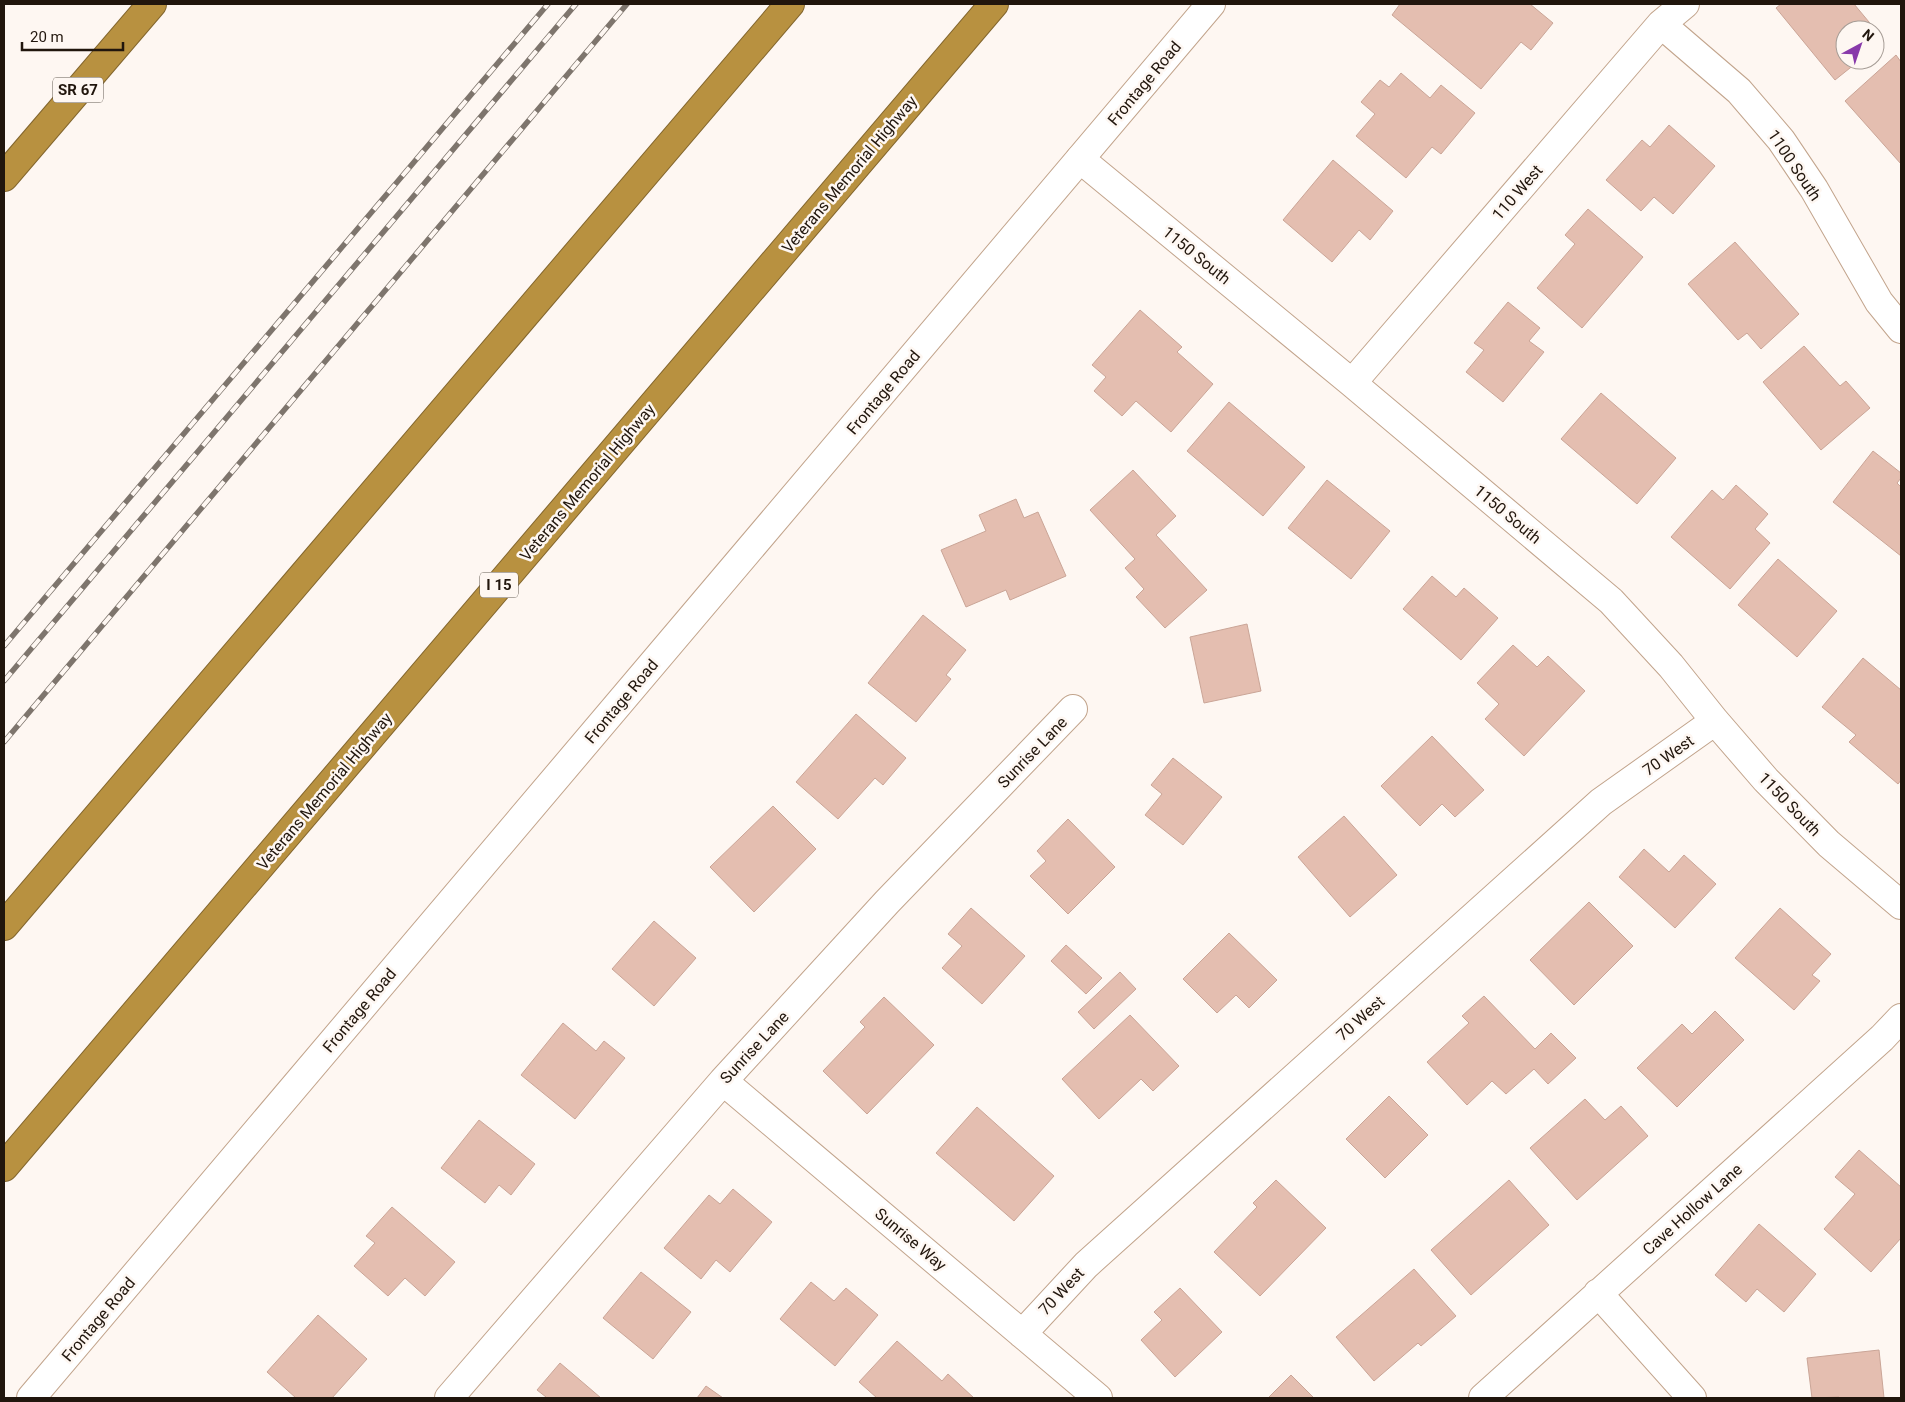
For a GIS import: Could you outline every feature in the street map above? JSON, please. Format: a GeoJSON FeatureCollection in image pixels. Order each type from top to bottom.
{"type":"FeatureCollection","features":[{"type":"Feature","properties":{"kind":"highway","name":"SR 67"},"geometry":{"type":"LineString","coordinates":[[4,177],[152,4]]}},
{"type":"Feature","properties":{"kind":"highway"},"geometry":{"type":"LineString","coordinates":[[4,926],[790,4]]}},
{"type":"Feature","properties":{"kind":"highway","name":"Veterans Memorial Highway"},"geometry":{"type":"LineString","coordinates":[[4,1167],[994,4]]}},
{"type":"Feature","properties":{"kind":"street","name":"Frontage Road"},"geometry":{"type":"LineString","coordinates":[[30,1398],[1211,4]]}},
{"type":"Feature","properties":{"kind":"street","name":"110 West"},"geometry":{"type":"LineString","coordinates":[[1352,383],[1661,24],[1685,4]]}},
{"type":"Feature","properties":{"kind":"street","name":"1100 South"},"geometry":{"type":"LineString","coordinates":[[1661,24],[1739,92],[1781,140],[1814,189],[1879,302],[1901,329]]}},
{"type":"Feature","properties":{"kind":"street","name":"1150 South"},"geometry":{"type":"LineString","coordinates":[[1080,159],[1352,383],[1611,601],[1671,666],[1766,780],[1829,844],[1901,905]]}},
{"type":"Feature","properties":{"kind":"street","name":"Sunrise Lane"},"geometry":{"type":"LineString","coordinates":[[449,1398],[722,1081],[887,902],[1073,709]]}},
{"type":"Feature","properties":{"kind":"street","name":"70 West"},"geometry":{"type":"LineString","coordinates":[[1022,1334],[1086,1265],[1593,808],[1715,721]]}},
{"type":"Feature","properties":{"kind":"street","name":"Cave Hollow Lane"},"geometry":{"type":"LineString","coordinates":[[1483,1398],[1882,1038],[1901,1018]]}},
{"type":"Feature","properties":{"kind":"street","name":"Sunrise Way"},"geometry":{"type":"LineString","coordinates":[[722,1081],[1098,1398]]}},
{"type":"Feature","properties":{"kind":"street"},"geometry":{"type":"LineString","coordinates":[[1598,1293],[1692,1398]]}},
{"type":"Feature","properties":{"kind":"building"},"geometry":{"type":"Polygon","coordinates":[[[1400,4],[1530,4],[1553,23],[1531,50],[1521,42],[1481,89],[1392,15],[1400,4]]]}},
{"type":"Feature","properties":{"kind":"building"},"geometry":{"type":"Polygon","coordinates":[[[1781,4],[1854,4],[1867,20],[1835,20],[1835,70],[1848,70],[1835,80],[1776,8],[1781,4]]]}},
{"type":"Feature","properties":{"kind":"building"},"geometry":{"type":"Polygon","coordinates":[[[1896,55],[1901,62],[1901,164],[1845,101],[1879,70],[1885,70],[1885,65],[1896,55]]]}},
{"type":"Feature","properties":{"kind":"building"},"geometry":{"type":"Polygon","coordinates":[[[1401,73],[1430,98],[1441,85],[1475,113],[1441,154],[1432,147],[1406,178],[1356,136],[1375,114],[1361,102],[1380,80],[1389,87],[1401,73]]]}},
{"type":"Feature","properties":{"kind":"building"},"geometry":{"type":"Polygon","coordinates":[[[1669,125],[1715,166],[1673,214],[1654,197],[1641,211],[1606,180],[1642,140],[1650,147],[1669,125]]]}},
{"type":"Feature","properties":{"kind":"building"},"geometry":{"type":"Polygon","coordinates":[[[1333,160],[1393,211],[1370,240],[1359,230],[1332,262],[1283,220],[1333,160]]]}},
{"type":"Feature","properties":{"kind":"building"},"geometry":{"type":"Polygon","coordinates":[[[1588,209],[1643,257],[1582,328],[1537,288],[1575,244],[1565,235],[1588,209]]]}},
{"type":"Feature","properties":{"kind":"building"},"geometry":{"type":"Polygon","coordinates":[[[1735,242],[1799,314],[1761,349],[1747,333],[1738,340],[1688,284],[1735,242]]]}},
{"type":"Feature","properties":{"kind":"building"},"geometry":{"type":"Polygon","coordinates":[[[1508,302],[1540,328],[1529,341],[1544,352],[1503,402],[1466,372],[1484,350],[1474,343],[1508,302]]]}},
{"type":"Feature","properties":{"kind":"building"},"geometry":{"type":"Polygon","coordinates":[[[1140,310],[1182,347],[1177,352],[1213,384],[1171,432],[1136,401],[1122,416],[1094,391],[1106,377],[1092,365],[1140,310]]]}},
{"type":"Feature","properties":{"kind":"building"},"geometry":{"type":"Polygon","coordinates":[[[1804,346],[1840,386],[1846,381],[1870,408],[1821,450],[1763,382],[1804,346]]]}},
{"type":"Feature","properties":{"kind":"building"},"geometry":{"type":"Polygon","coordinates":[[[1601,393],[1676,458],[1637,504],[1561,439],[1601,393]]]}},
{"type":"Feature","properties":{"kind":"building"},"geometry":{"type":"Polygon","coordinates":[[[1229,402],[1305,467],[1263,516],[1187,451],[1229,402]]]}},
{"type":"Feature","properties":{"kind":"building"},"geometry":{"type":"Polygon","coordinates":[[[1873,451],[1901,473],[1901,478],[1897,483],[1901,487],[1901,556],[1833,502],[1873,451]]]}},
{"type":"Feature","properties":{"kind":"building"},"geometry":{"type":"Polygon","coordinates":[[[1133,470],[1176,516],[1156,535],[1207,590],[1165,628],[1136,597],[1144,589],[1125,568],[1135,559],[1090,510],[1133,470]]]}},
{"type":"Feature","properties":{"kind":"building"},"geometry":{"type":"Polygon","coordinates":[[[1327,480],[1390,531],[1351,579],[1288,528],[1327,480]]]}},
{"type":"Feature","properties":{"kind":"building"},"geometry":{"type":"Polygon","coordinates":[[[1736,485],[1768,514],[1755,529],[1770,543],[1730,589],[1671,537],[1712,490],[1723,500],[1736,485]]]}},
{"type":"Feature","properties":{"kind":"building"},"geometry":{"type":"Polygon","coordinates":[[[1016,499],[1024,518],[1038,512],[1066,576],[1010,600],[1006,590],[966,607],[941,550],[986,531],[979,515],[1016,499]]]}},
{"type":"Feature","properties":{"kind":"building"},"geometry":{"type":"Polygon","coordinates":[[[1778,559],[1837,611],[1797,657],[1738,605],[1778,559]]]}},
{"type":"Feature","properties":{"kind":"building"},"geometry":{"type":"Polygon","coordinates":[[[1432,576],[1456,597],[1464,588],[1498,618],[1461,660],[1403,609],[1432,576]]]}},
{"type":"Feature","properties":{"kind":"building"},"geometry":{"type":"Polygon","coordinates":[[[923,615],[966,650],[946,675],[951,679],[916,722],[868,683],[923,615]]]}},
{"type":"Feature","properties":{"kind":"building"},"geometry":{"type":"Polygon","coordinates":[[[1247,624],[1261,691],[1204,703],[1190,637],[1247,624]]]}},
{"type":"Feature","properties":{"kind":"building"},"geometry":{"type":"Polygon","coordinates":[[[1513,645],[1537,667],[1548,656],[1585,691],[1524,756],[1485,719],[1499,704],[1477,683],[1513,645]]]}},
{"type":"Feature","properties":{"kind":"building"},"geometry":{"type":"Polygon","coordinates":[[[1863,658],[1901,690],[1901,780],[1898,784],[1849,742],[1856,735],[1822,707],[1863,658]]]}},
{"type":"Feature","properties":{"kind":"building"},"geometry":{"type":"Polygon","coordinates":[[[856,714],[906,758],[883,785],[875,778],[838,819],[796,782],[856,714]]]}},
{"type":"Feature","properties":{"kind":"building"},"geometry":{"type":"Polygon","coordinates":[[[1432,736],[1484,790],[1455,817],[1442,804],[1420,826],[1381,786],[1432,736]]]}},
{"type":"Feature","properties":{"kind":"building"},"geometry":{"type":"Polygon","coordinates":[[[1173,758],[1222,797],[1183,845],[1145,815],[1162,794],[1151,785],[1173,758]]]}},
{"type":"Feature","properties":{"kind":"building"},"geometry":{"type":"Polygon","coordinates":[[[773,806],[816,849],[754,912],[710,867],[773,806]]]}},
{"type":"Feature","properties":{"kind":"building"},"geometry":{"type":"Polygon","coordinates":[[[1344,816],[1397,875],[1350,917],[1298,857],[1344,816]]]}},
{"type":"Feature","properties":{"kind":"building"},"geometry":{"type":"Polygon","coordinates":[[[1068,819],[1115,867],[1068,914],[1030,876],[1046,861],[1037,851],[1068,819]]]}},
{"type":"Feature","properties":{"kind":"building"},"geometry":{"type":"Polygon","coordinates":[[[1644,849],[1669,872],[1684,855],[1716,884],[1675,928],[1619,877],[1644,849]]]}},
{"type":"Feature","properties":{"kind":"building"},"geometry":{"type":"Polygon","coordinates":[[[1589,902],[1633,946],[1574,1005],[1530,960],[1589,902]]]}},
{"type":"Feature","properties":{"kind":"building"},"geometry":{"type":"Polygon","coordinates":[[[971,908],[1025,956],[982,1004],[942,968],[962,946],[948,934],[971,908]]]}},
{"type":"Feature","properties":{"kind":"building"},"geometry":{"type":"Polygon","coordinates":[[[1780,908],[1831,954],[1812,975],[1820,981],[1794,1010],[1735,958],[1780,908]]]}},
{"type":"Feature","properties":{"kind":"building"},"geometry":{"type":"Polygon","coordinates":[[[654,921],[696,958],[654,1006],[612,969],[654,921]]]}},
{"type":"Feature","properties":{"kind":"building"},"geometry":{"type":"Polygon","coordinates":[[[1229,933],[1277,980],[1249,1008],[1236,995],[1217,1013],[1183,979],[1229,933]]]}},
{"type":"Feature","properties":{"kind":"building"},"geometry":{"type":"Polygon","coordinates":[[[1066,945],[1102,978],[1086,994],[1051,961],[1066,945]]]}},
{"type":"Feature","properties":{"kind":"building"},"geometry":{"type":"Polygon","coordinates":[[[1120,972],[1136,989],[1094,1029],[1078,1012],[1120,972]]]}},
{"type":"Feature","properties":{"kind":"building"},"geometry":{"type":"Polygon","coordinates":[[[1484,996],[1535,1049],[1551,1033],[1576,1058],[1548,1084],[1534,1069],[1506,1094],[1492,1081],[1467,1105],[1427,1062],[1469,1023],[1462,1016],[1484,996]]]}},
{"type":"Feature","properties":{"kind":"building"},"geometry":{"type":"Polygon","coordinates":[[[884,997],[934,1045],[867,1114],[823,1071],[865,1027],[860,1022],[884,997]]]}},
{"type":"Feature","properties":{"kind":"building"},"geometry":{"type":"Polygon","coordinates":[[[1715,1011],[1744,1040],[1677,1107],[1637,1068],[1682,1024],[1692,1034],[1715,1011]]]}},
{"type":"Feature","properties":{"kind":"building"},"geometry":{"type":"Polygon","coordinates":[[[1130,1015],[1179,1066],[1153,1091],[1141,1079],[1099,1119],[1062,1079],[1130,1015]]]}},
{"type":"Feature","properties":{"kind":"building"},"geometry":{"type":"Polygon","coordinates":[[[563,1023],[596,1051],[604,1041],[625,1058],[575,1119],[521,1075],[563,1023]]]}},
{"type":"Feature","properties":{"kind":"building"},"geometry":{"type":"Polygon","coordinates":[[[1389,1096],[1428,1135],[1385,1178],[1346,1139],[1389,1096]]]}},
{"type":"Feature","properties":{"kind":"building"},"geometry":{"type":"Polygon","coordinates":[[[1585,1099],[1605,1120],[1621,1106],[1648,1136],[1577,1200],[1530,1148],[1585,1099]]]}},
{"type":"Feature","properties":{"kind":"building"},"geometry":{"type":"Polygon","coordinates":[[[977,1107],[1054,1176],[1014,1221],[936,1153],[977,1107]]]}},
{"type":"Feature","properties":{"kind":"building"},"geometry":{"type":"Polygon","coordinates":[[[479,1120],[535,1164],[511,1195],[499,1185],[485,1203],[441,1168],[479,1120]]]}},
{"type":"Feature","properties":{"kind":"building"},"geometry":{"type":"Polygon","coordinates":[[[1859,1150],[1901,1187],[1901,1238],[1871,1272],[1824,1229],[1855,1194],[1835,1177],[1859,1150]]]}},
{"type":"Feature","properties":{"kind":"building"},"geometry":{"type":"Polygon","coordinates":[[[1276,1180],[1326,1228],[1260,1296],[1214,1252],[1257,1207],[1253,1203],[1276,1180]]]}},
{"type":"Feature","properties":{"kind":"building"},"geometry":{"type":"Polygon","coordinates":[[[1509,1180],[1549,1225],[1471,1295],[1431,1250],[1509,1180]]]}},
{"type":"Feature","properties":{"kind":"building"},"geometry":{"type":"Polygon","coordinates":[[[733,1189],[772,1222],[730,1272],[716,1260],[701,1279],[664,1248],[709,1195],[720,1204],[733,1189]]]}},
{"type":"Feature","properties":{"kind":"building"},"geometry":{"type":"Polygon","coordinates":[[[392,1207],[455,1262],[425,1296],[405,1278],[388,1296],[354,1266],[375,1243],[366,1236],[392,1207]]]}},
{"type":"Feature","properties":{"kind":"building"},"geometry":{"type":"Polygon","coordinates":[[[1759,1224],[1816,1274],[1784,1312],[1757,1289],[1746,1302],[1715,1275],[1759,1224]]]}},
{"type":"Feature","properties":{"kind":"building"},"geometry":{"type":"Polygon","coordinates":[[[1414,1269],[1456,1316],[1421,1346],[1418,1343],[1374,1381],[1336,1337],[1414,1269]]]}},
{"type":"Feature","properties":{"kind":"building"},"geometry":{"type":"Polygon","coordinates":[[[641,1272],[691,1312],[653,1359],[603,1318],[641,1272]]]}},
{"type":"Feature","properties":{"kind":"building"},"geometry":{"type":"Polygon","coordinates":[[[811,1282],[834,1301],[846,1288],[878,1315],[835,1366],[780,1319],[811,1282]]]}},
{"type":"Feature","properties":{"kind":"building"},"geometry":{"type":"Polygon","coordinates":[[[1180,1288],[1222,1332],[1175,1377],[1141,1340],[1162,1320],[1154,1312],[1180,1288]]]}},
{"type":"Feature","properties":{"kind":"building"},"geometry":{"type":"Polygon","coordinates":[[[318,1315],[367,1359],[332,1398],[296,1398],[267,1372],[318,1315]]]}},
{"type":"Feature","properties":{"kind":"building"},"geometry":{"type":"Polygon","coordinates":[[[897,1341],[942,1381],[948,1374],[974,1398],[877,1398],[859,1382],[897,1341]]]}},
{"type":"Feature","properties":{"kind":"building"},"geometry":{"type":"Polygon","coordinates":[[[1879,1350],[1884,1398],[1812,1398],[1807,1358],[1879,1350]]]}},
{"type":"Feature","properties":{"kind":"building"},"geometry":{"type":"Polygon","coordinates":[[[560,1363],[601,1398],[545,1398],[537,1390],[560,1363]]]}},
{"type":"Feature","properties":{"kind":"building"},"geometry":{"type":"Polygon","coordinates":[[[1291,1375],[1314,1398],[1268,1398],[1291,1375]]]}},
{"type":"Feature","properties":{"kind":"building"},"geometry":{"type":"Polygon","coordinates":[[[706,1386],[723,1398],[697,1398],[706,1386]]]}},
{"type":"Feature","properties":{"kind":"railway"},"geometry":{"type":"LineString","coordinates":[[4,646],[548,4]]}},
{"type":"Feature","properties":{"kind":"railway"},"geometry":{"type":"LineString","coordinates":[[4,681],[576,4]]}},
{"type":"Feature","properties":{"kind":"railway"},"geometry":{"type":"LineString","coordinates":[[4,742],[627,4]]}}]}
